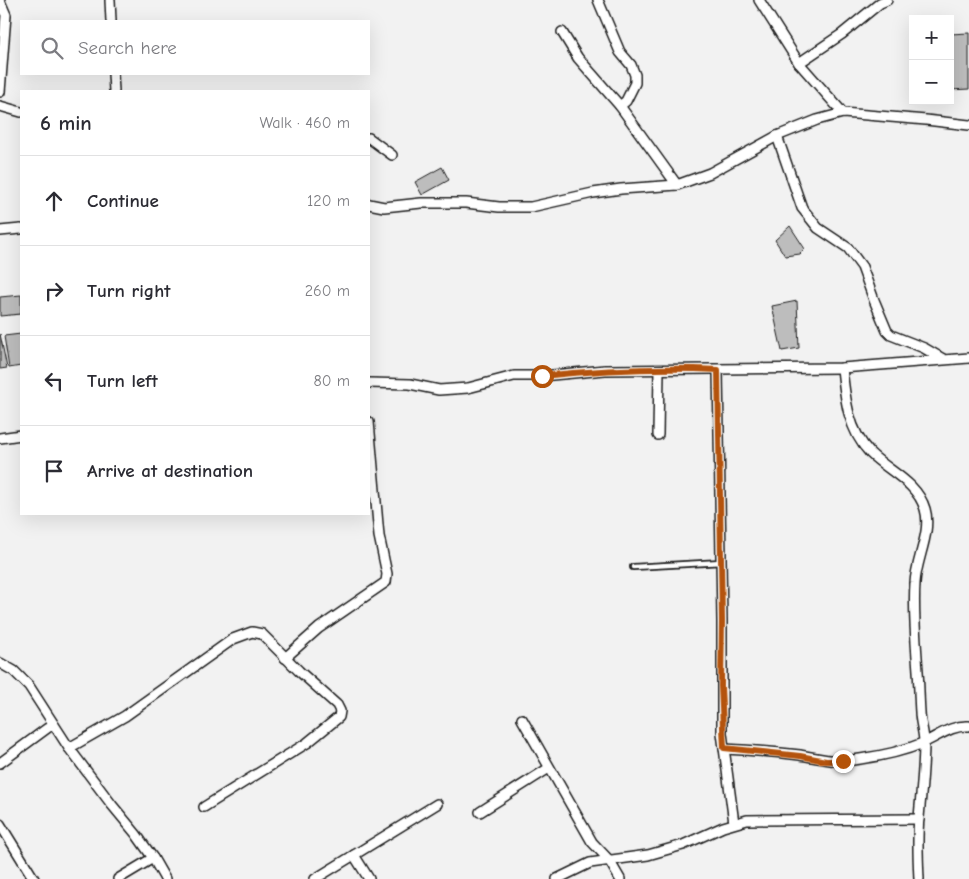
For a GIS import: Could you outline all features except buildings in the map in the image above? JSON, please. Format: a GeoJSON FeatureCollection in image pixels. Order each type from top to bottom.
{"type":"FeatureCollection","features":[{"type":"Feature","properties":{"kind":"street"},"geometry":{"type":"LineString","coordinates":[[110,0],[111,20]]}},
{"type":"Feature","properties":{"kind":"street"},"geometry":{"type":"LineString","coordinates":[[598,0],[620,52],[631,65],[635,75],[635,83],[626,101],[620,106]]}},
{"type":"Feature","properties":{"kind":"street"},"geometry":{"type":"LineString","coordinates":[[759,0],[799,63],[843,113]]}},
{"type":"Feature","properties":{"kind":"street"},"geometry":{"type":"LineString","coordinates":[[799,63],[887,0]]}},
{"type":"Feature","properties":{"kind":"street"},"geometry":{"type":"LineString","coordinates":[[0,1],[6,15],[0,92]]}},
{"type":"Feature","properties":{"kind":"street"},"geometry":{"type":"LineString","coordinates":[[562,32],[578,58],[620,106],[677,185]]}},
{"type":"Feature","properties":{"kind":"street"},"geometry":{"type":"LineString","coordinates":[[113,75],[114,90]]}},
{"type":"Feature","properties":{"kind":"street"},"geometry":{"type":"LineString","coordinates":[[0,106],[20,112]]}},
{"type":"Feature","properties":{"kind":"street"},"geometry":{"type":"LineString","coordinates":[[370,204],[384,207],[421,203],[466,203],[531,207],[593,193],[677,185],[710,173],[777,136],[817,120],[843,113],[969,125]]}},
{"type":"Feature","properties":{"kind":"street"},"geometry":{"type":"LineString","coordinates":[[777,136],[802,208],[818,228],[848,248],[862,268],[887,331],[891,335],[924,348],[943,360]]}},
{"type":"Feature","properties":{"kind":"street"},"geometry":{"type":"LineString","coordinates":[[370,139],[392,155]]}},
{"type":"Feature","properties":{"kind":"street"},"geometry":{"type":"LineString","coordinates":[[0,231],[20,229]]}},
{"type":"Feature","properties":{"kind":"street"},"geometry":{"type":"LineString","coordinates":[[370,383],[410,384],[439,390],[468,388],[514,376],[542,376],[605,370],[842,368],[969,358]]}},
{"type":"Feature","properties":{"kind":"street"},"geometry":{"type":"LineString","coordinates":[[842,368],[849,414],[854,431],[870,452],[909,484],[920,497],[925,508],[927,521],[915,582],[915,630],[920,714],[924,743],[919,819],[919,879]]}},
{"type":"Feature","properties":{"kind":"street"},"geometry":{"type":"LineString","coordinates":[[658,435],[659,370]]}},
{"type":"Feature","properties":{"kind":"street"},"geometry":{"type":"LineString","coordinates":[[718,370],[722,562],[721,686],[724,748],[734,823]]}},
{"type":"Feature","properties":{"kind":"street"},"geometry":{"type":"LineString","coordinates":[[285,658],[320,628],[386,582],[387,574],[379,536],[370,433]]}},
{"type":"Feature","properties":{"kind":"street"},"geometry":{"type":"LineString","coordinates":[[0,438],[20,435]]}},
{"type":"Feature","properties":{"kind":"street"},"geometry":{"type":"LineString","coordinates":[[69,748],[126,716],[233,640],[252,632],[262,634],[285,658],[337,704],[340,711],[339,718],[307,743],[204,808]]}},
{"type":"Feature","properties":{"kind":"street"},"geometry":{"type":"LineString","coordinates":[[0,662],[14,671],[29,686],[69,748],[153,858],[165,879]]}},
{"type":"Feature","properties":{"kind":"street"},"geometry":{"type":"LineString","coordinates":[[522,719],[592,842],[610,860],[620,879]]}},
{"type":"Feature","properties":{"kind":"street"},"geometry":{"type":"LineString","coordinates":[[0,763],[53,724]]}},
{"type":"Feature","properties":{"kind":"street"},"geometry":{"type":"LineString","coordinates":[[724,748],[800,756],[826,761],[859,760],[924,743],[943,731],[969,726]]}},
{"type":"Feature","properties":{"kind":"street"},"geometry":{"type":"LineString","coordinates":[[480,812],[549,768]]}},
{"type":"Feature","properties":{"kind":"street"},"geometry":{"type":"LineString","coordinates":[[315,879],[437,804]]}},
{"type":"Feature","properties":{"kind":"street"},"geometry":{"type":"LineString","coordinates":[[557,879],[590,863],[648,855],[683,845],[734,823],[747,820],[919,819]]}},
{"type":"Feature","properties":{"kind":"street"},"geometry":{"type":"LineString","coordinates":[[0,824],[34,879]]}},
{"type":"Feature","properties":{"kind":"street"},"geometry":{"type":"LineString","coordinates":[[354,855],[369,879]]}},
{"type":"Feature","properties":{"kind":"street"},"geometry":{"type":"LineString","coordinates":[[118,879],[153,858]]}},
{"type":"Feature","properties":{"kind":"lane"},"geometry":{"type":"LineString","coordinates":[[633,567],[722,562]]}},
{"type":"Feature","properties":{"kind":"route"},"geometry":{"type":"LineString","coordinates":[[542,376],[605,370],[686,368],[718,370],[722,562],[721,686],[724,748],[800,756],[826,761],[843,761]]}}]}
